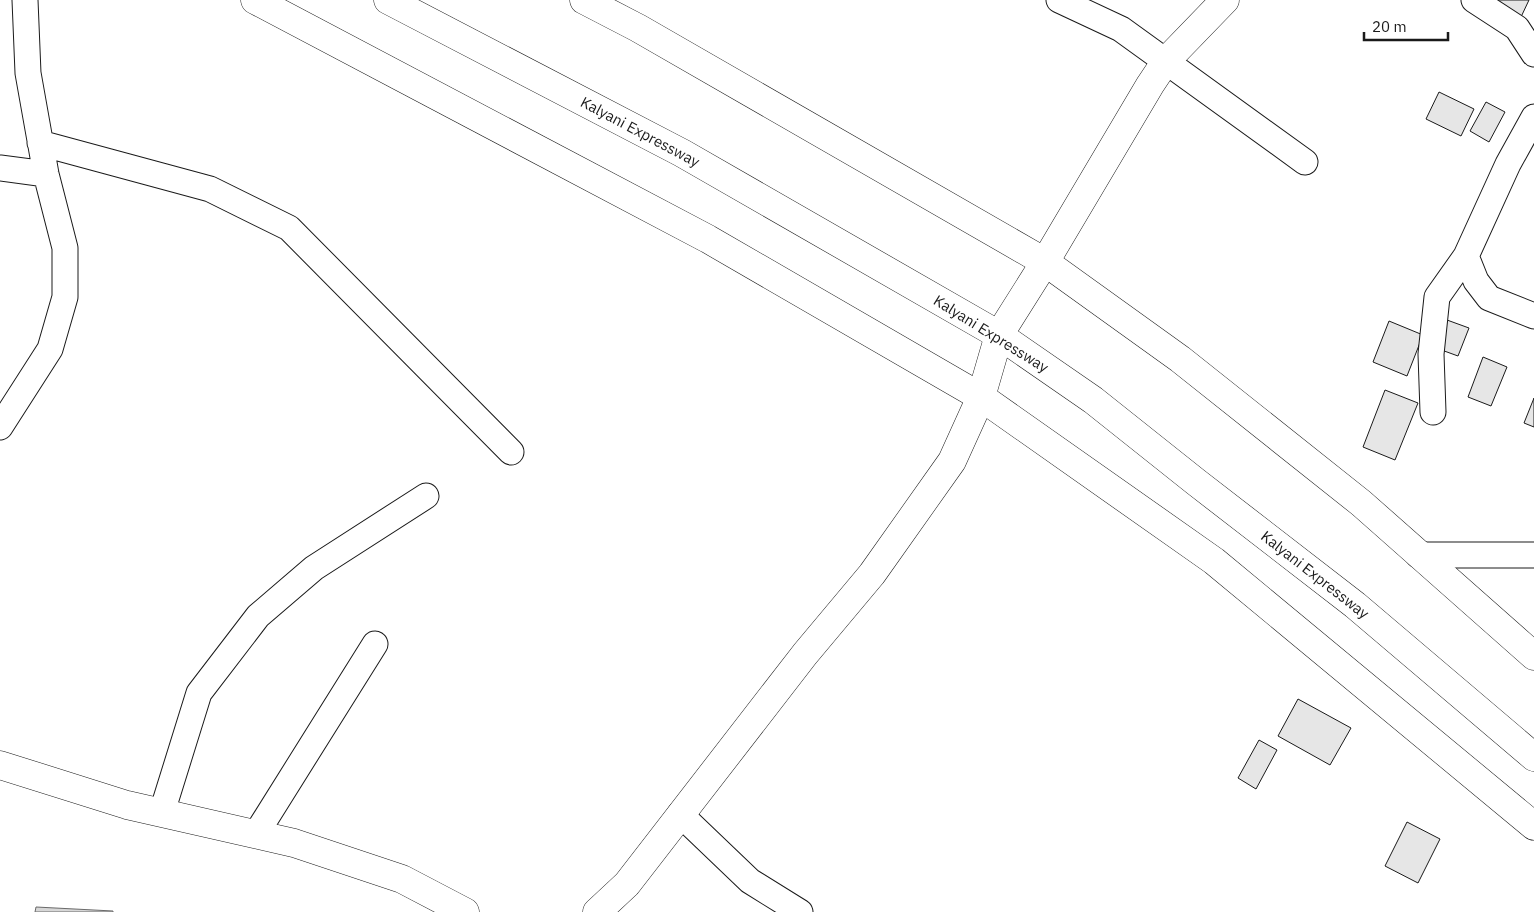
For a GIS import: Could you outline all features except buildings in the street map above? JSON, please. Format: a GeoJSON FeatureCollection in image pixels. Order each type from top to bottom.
{"type":"FeatureCollection","features":[{"type":"Feature","properties":{"kind":"main road"},"geometry":{"type":"LineString","coordinates":[[255,0],[708,239],[981,397],[1214,561],[1534,826]]}},
{"type":"Feature","properties":{"kind":"main road","name":"Kalyani Expressway"},"geometry":{"type":"LineString","coordinates":[[388,0],[682,153],[999,336],[1093,400],[1355,605],[1534,757]]}},
{"type":"Feature","properties":{"kind":"main road"},"geometry":{"type":"LineString","coordinates":[[584,0],[638,28],[1045,262],[1187,365],[1361,503],[1534,656]]}},
{"type":"Feature","properties":{"kind":"main road"},"geometry":{"type":"LineString","coordinates":[[597,912],[627,884],[805,654],[872,574],[952,461],[981,397],[999,336],[1166,61],[1225,0]]}},
{"type":"Feature","properties":{"kind":"main road"},"geometry":{"type":"LineString","coordinates":[[0,766],[127,805],[294,843],[402,878],[465,912]]}},
{"type":"Feature","properties":{"kind":"street"},"geometry":{"type":"LineString","coordinates":[[2,422],[50,349],[65,297],[65,248],[46,174],[28,74],[25,0]]}},
{"type":"Feature","properties":{"kind":"street"},"geometry":{"type":"LineString","coordinates":[[1059,0],[1121,29],[1305,162]]}},
{"type":"Feature","properties":{"kind":"street"},"geometry":{"type":"LineString","coordinates":[[1474,0],[1517,28],[1534,54]]}},
{"type":"Feature","properties":{"kind":"street"},"geometry":{"type":"LineString","coordinates":[[1433,412],[1431,354],[1437,297],[1466,256],[1508,164],[1534,117]]}},
{"type":"Feature","properties":{"kind":"street"},"geometry":{"type":"LineString","coordinates":[[40,144],[210,189],[289,228],[511,452]]}},
{"type":"Feature","properties":{"kind":"street"},"geometry":{"type":"LineString","coordinates":[[0,168],[46,174]]}},
{"type":"Feature","properties":{"kind":"street"},"geometry":{"type":"LineString","coordinates":[[1466,256],[1476,281],[1488,298],[1534,316]]}},
{"type":"Feature","properties":{"kind":"street"},"geometry":{"type":"LineString","coordinates":[[162,812],[199,693],[258,616],[314,568],[426,496]]}},
{"type":"Feature","properties":{"kind":"street"},"geometry":{"type":"LineString","coordinates":[[1418,555],[1534,555]]}},
{"type":"Feature","properties":{"kind":"street"},"geometry":{"type":"LineString","coordinates":[[256,834],[375,644]]}},
{"type":"Feature","properties":{"kind":"street"},"geometry":{"type":"LineString","coordinates":[[680,814],[750,881],[800,912]]}},
{"type":"Feature","properties":{"kind":"shaded area"},"geometry":{"type":"Polygon","coordinates":[[[36,907],[113,911],[113,912],[35,912],[36,907]]]}}]}
